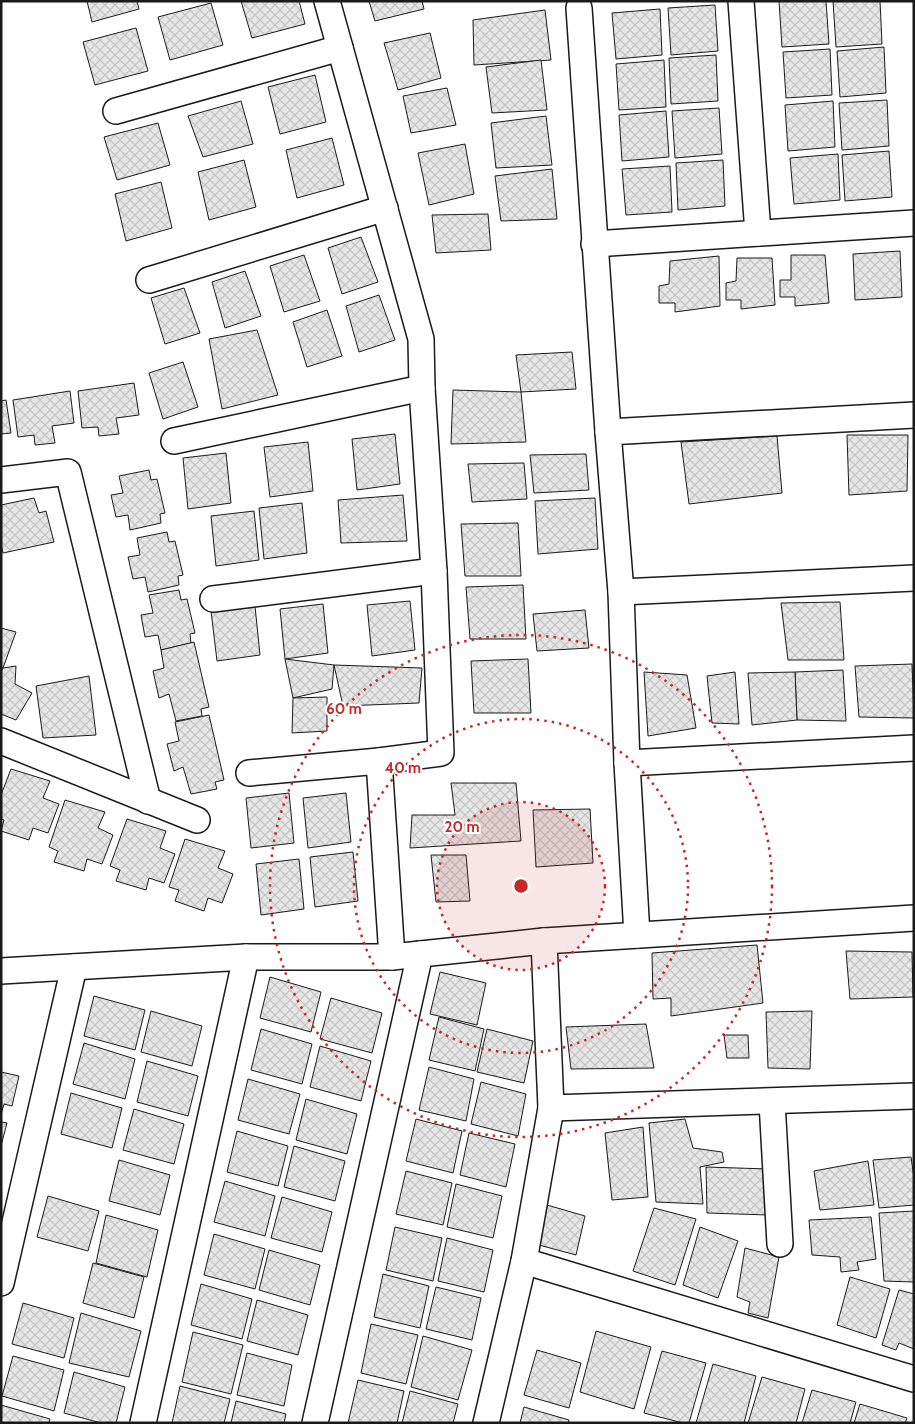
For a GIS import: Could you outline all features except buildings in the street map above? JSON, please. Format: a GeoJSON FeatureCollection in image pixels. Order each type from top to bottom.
{"type":"FeatureCollection","features":[{"type":"Feature","properties":{"kind":"street"},"geometry":{"type":"LineString","coordinates":[[249,773],[379,761],[441,753],[434,571],[422,388],[421,339],[327,1]]}},
{"type":"Feature","properties":{"kind":"street"},"geometry":{"type":"LineString","coordinates":[[741,1],[758,233]]}},
{"type":"Feature","properties":{"kind":"street"},"geometry":{"type":"LineString","coordinates":[[579,8],[594,244],[621,592],[627,763],[637,935]]}},
{"type":"Feature","properties":{"kind":"street"},"geometry":{"type":"LineString","coordinates":[[116,111],[340,48]]}},
{"type":"Feature","properties":{"kind":"street"},"geometry":{"type":"LineString","coordinates":[[150,280],[385,208]]}},
{"type":"Feature","properties":{"kind":"street"},"geometry":{"type":"LineString","coordinates":[[594,244],[914,223]]}},
{"type":"Feature","properties":{"kind":"street"},"geometry":{"type":"LineString","coordinates":[[174,441],[422,388]]}},
{"type":"Feature","properties":{"kind":"street"},"geometry":{"type":"LineString","coordinates":[[608,432],[914,415]]}},
{"type":"Feature","properties":{"kind":"street"},"geometry":{"type":"LineString","coordinates":[[1,480],[68,472],[148,801]]}},
{"type":"Feature","properties":{"kind":"street"},"geometry":{"type":"LineString","coordinates":[[213,600],[434,571]]}},
{"type":"Feature","properties":{"kind":"street"},"geometry":{"type":"LineString","coordinates":[[621,592],[914,578]]}},
{"type":"Feature","properties":{"kind":"street"},"geometry":{"type":"LineString","coordinates":[[1,741],[197,820]]}},
{"type":"Feature","properties":{"kind":"street"},"geometry":{"type":"LineString","coordinates":[[627,763],[914,748]]}},
{"type":"Feature","properties":{"kind":"street"},"geometry":{"type":"LineString","coordinates":[[379,761],[392,957]]}},
{"type":"Feature","properties":{"kind":"street"},"geometry":{"type":"LineString","coordinates":[[1,971],[246,957],[392,957],[637,935],[914,918]]}},
{"type":"Feature","properties":{"kind":"street"},"geometry":{"type":"LineString","coordinates":[[486,1423],[524,1261],[551,1108],[544,942]]}},
{"type":"Feature","properties":{"kind":"street"},"geometry":{"type":"LineString","coordinates":[[315,1423],[420,954]]}},
{"type":"Feature","properties":{"kind":"street"},"geometry":{"type":"LineString","coordinates":[[143,1423],[246,957]]}},
{"type":"Feature","properties":{"kind":"street"},"geometry":{"type":"LineString","coordinates":[[1,1283],[74,967]]}},
{"type":"Feature","properties":{"kind":"street"},"geometry":{"type":"LineString","coordinates":[[551,1108],[914,1096]]}},
{"type":"Feature","properties":{"kind":"street"},"geometry":{"type":"LineString","coordinates":[[772,1102],[780,1244]]}},
{"type":"Feature","properties":{"kind":"street"},"geometry":{"type":"LineString","coordinates":[[524,1261],[914,1379]]}}]}
